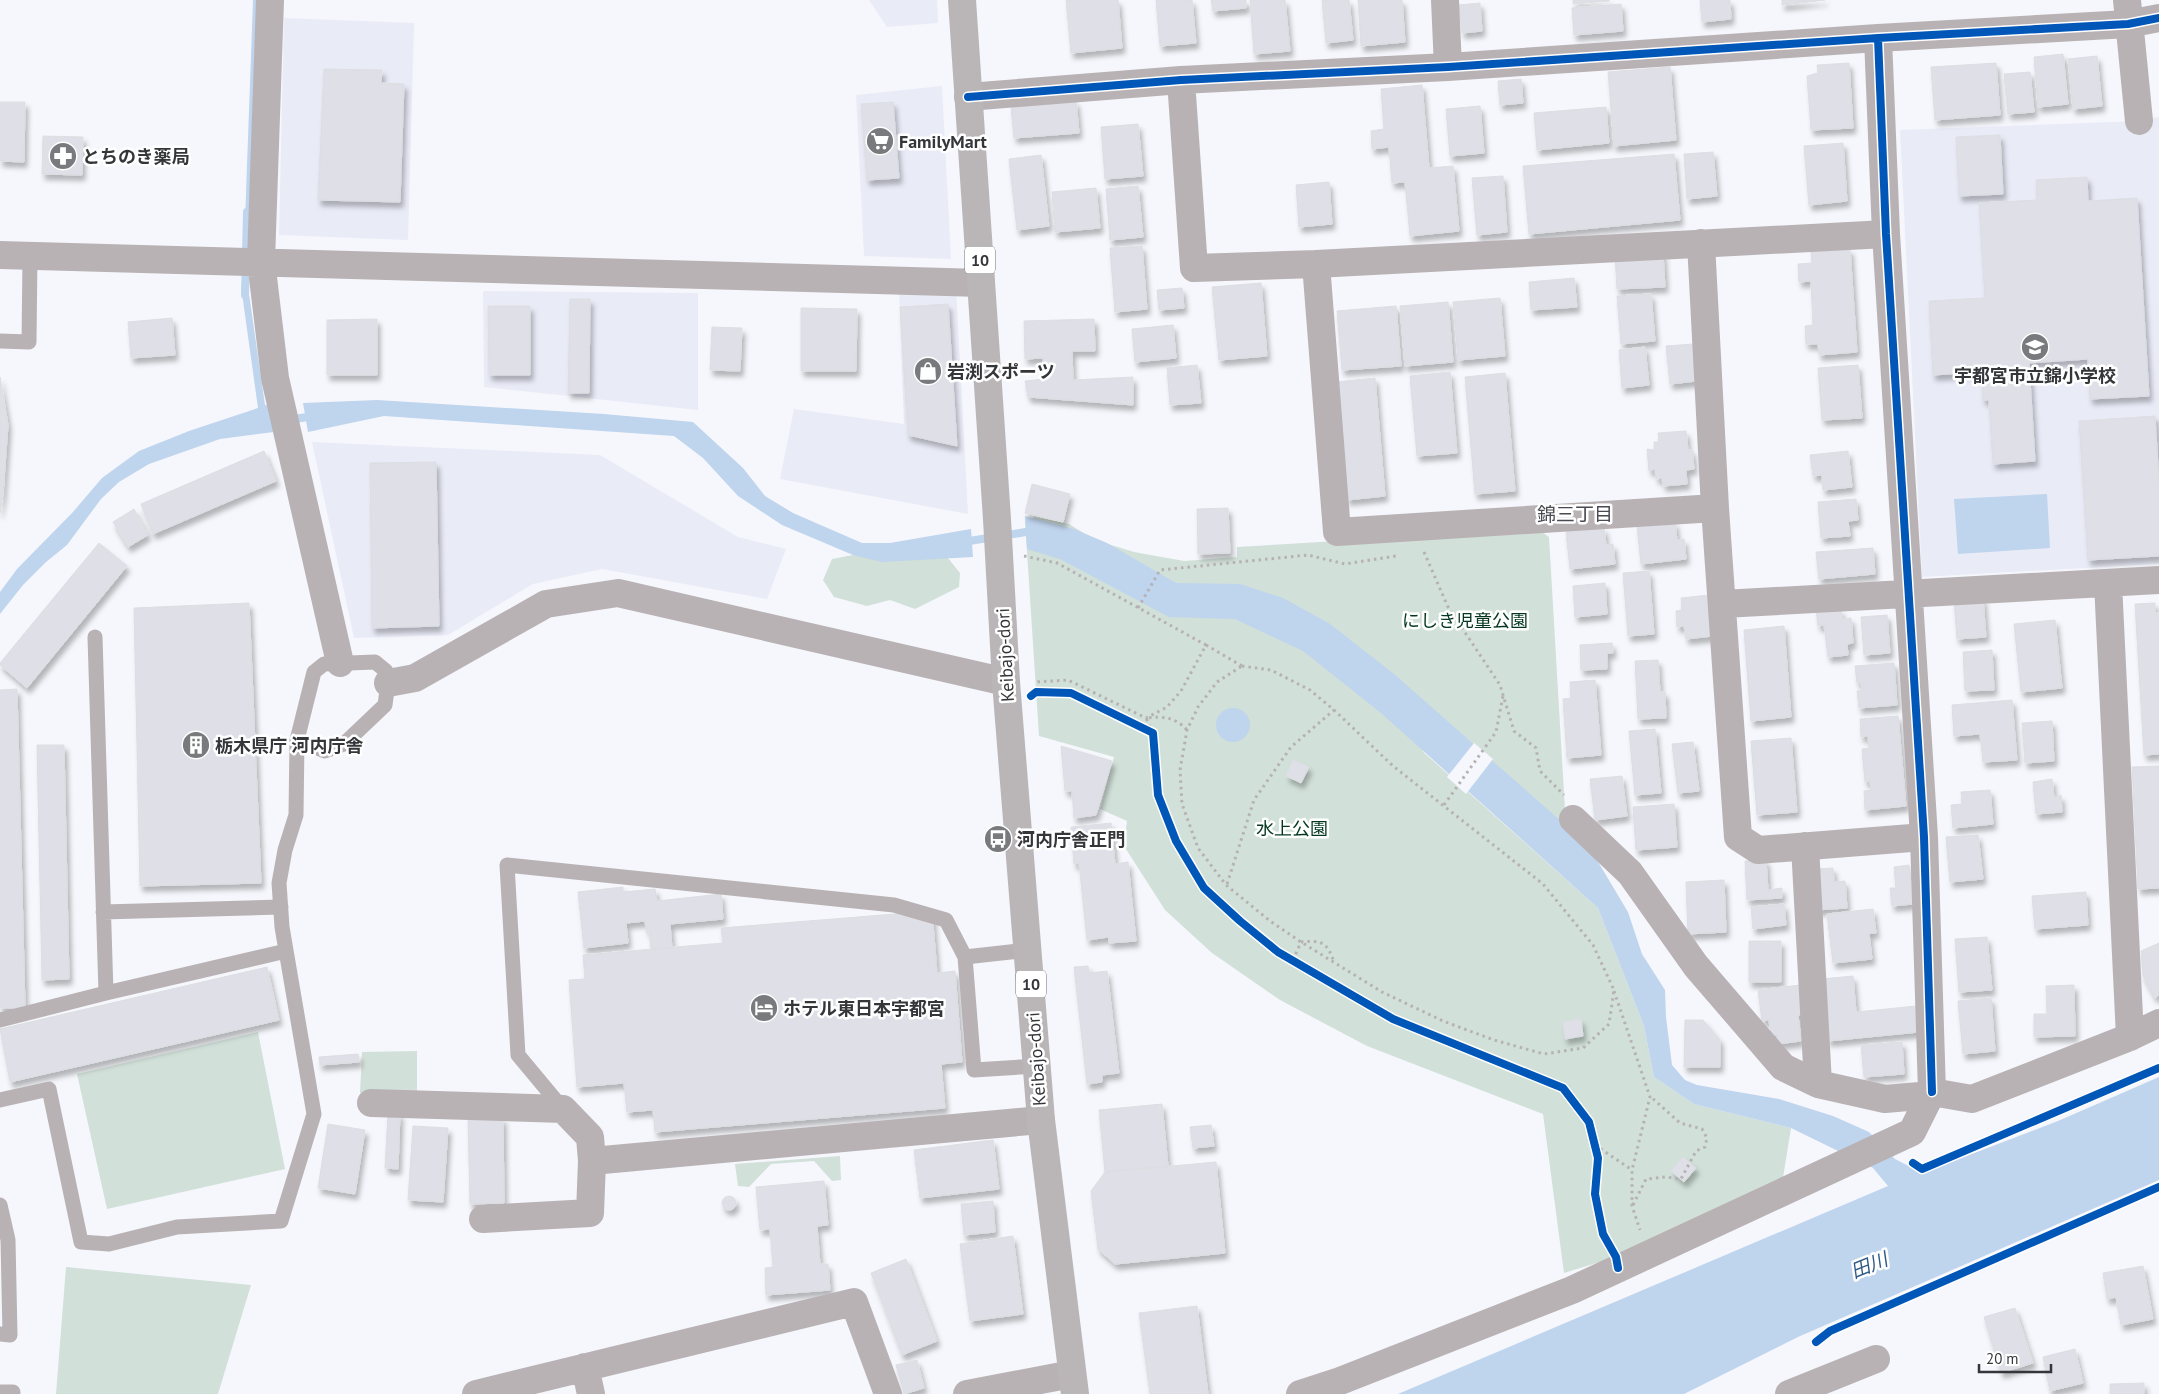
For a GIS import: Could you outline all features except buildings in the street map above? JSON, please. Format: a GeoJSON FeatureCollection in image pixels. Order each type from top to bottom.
{"type":"FeatureCollection","features":[{"type":"Feature","properties":{"kind":"main road","name":"10"},"geometry":{"type":"LineString","coordinates":[[962,0],[981,283]]}},
{"type":"Feature","properties":{"kind":"main road","name":"Keibajo-dori"},"geometry":{"type":"LineString","coordinates":[[981,283],[1006,682],[1041,1120],[1074,1384]]}},
{"type":"Feature","properties":{"kind":"street"},"geometry":{"type":"LineString","coordinates":[[270,0],[262,261],[275,378],[340,663]]}},
{"type":"Feature","properties":{"kind":"street"},"geometry":{"type":"LineString","coordinates":[[1445,0],[1448,67]]}},
{"type":"Feature","properties":{"kind":"street"},"geometry":{"type":"LineString","coordinates":[[968,97],[1181,80],[1448,67],[1878,38],[2127,12],[2159,18]]}},
{"type":"Feature","properties":{"kind":"street"},"geometry":{"type":"LineString","coordinates":[[2127,12],[2139,121]]}},
{"type":"Feature","properties":{"kind":"street"},"geometry":{"type":"LineString","coordinates":[[1300,1394],[1340,1381],[1572,1290],[1868,1153],[1912,1132],[1932,1093],[1924,837],[1886,234],[1878,38]]}},
{"type":"Feature","properties":{"kind":"street"},"geometry":{"type":"LineString","coordinates":[[1181,80],[1194,268],[1316,264],[1886,234]]}},
{"type":"Feature","properties":{"kind":"street"},"geometry":{"type":"LineString","coordinates":[[1701,244],[1715,508],[1738,837],[1758,850],[1924,837]]}},
{"type":"Feature","properties":{"kind":"street"},"geometry":{"type":"LineString","coordinates":[[0,255],[981,283]]}},
{"type":"Feature","properties":{"kind":"street"},"geometry":{"type":"LineString","coordinates":[[1316,264],[1337,532],[1715,508]]}},
{"type":"Feature","properties":{"kind":"street"},"geometry":{"type":"LineString","coordinates":[[1723,604],[2159,580]]}},
{"type":"Feature","properties":{"kind":"street"},"geometry":{"type":"LineString","coordinates":[[2108,583],[2130,1037]]}},
{"type":"Feature","properties":{"kind":"street"},"geometry":{"type":"LineString","coordinates":[[388,683],[415,678],[546,604],[618,594],[1006,682]]}},
{"type":"Feature","properties":{"kind":"street"},"geometry":{"type":"LineString","coordinates":[[1573,819],[1630,872],[1696,966],[1783,1067],[1818,1084],[1885,1099],[1932,1093],[1972,1099],[2130,1037],[2159,1023]]}},
{"type":"Feature","properties":{"kind":"street"},"geometry":{"type":"LineString","coordinates":[[1805,846],[1818,1084]]}},
{"type":"Feature","properties":{"kind":"street"},"geometry":{"type":"LineString","coordinates":[[371,1104],[563,1109],[590,1137],[592,1161],[590,1213],[483,1219]]}},
{"type":"Feature","properties":{"kind":"street"},"geometry":{"type":"LineString","coordinates":[[592,1161],[1041,1120]]}},
{"type":"Feature","properties":{"kind":"street"},"geometry":{"type":"LineString","coordinates":[[476,1394],[854,1302],[888,1394]]}},
{"type":"Feature","properties":{"kind":"street"},"geometry":{"type":"LineString","coordinates":[[1790,1394],[1876,1359]]}},
{"type":"Feature","properties":{"kind":"street"},"geometry":{"type":"LineString","coordinates":[[585,1368],[591,1394]]}},
{"type":"Feature","properties":{"kind":"street"},"geometry":{"type":"LineString","coordinates":[[967,1394],[1074,1384]]}},
{"type":"Feature","properties":{"kind":"lane"},"geometry":{"type":"LineString","coordinates":[[0,341],[29,342],[30,256]]}},
{"type":"Feature","properties":{"kind":"lane"},"geometry":{"type":"LineString","coordinates":[[95,637],[106,993]]}},
{"type":"Feature","properties":{"kind":"lane"},"geometry":{"type":"LineString","coordinates":[[0,1101],[49,1089],[81,1242],[109,1244],[177,1228],[281,1221],[314,1114],[286,951],[279,883],[296,815],[297,740],[314,672],[324,664],[374,662],[386,671],[388,683],[385,705],[344,744],[325,750],[297,740]]}},
{"type":"Feature","properties":{"kind":"lane"},"geometry":{"type":"LineString","coordinates":[[563,1109],[518,1055],[507,865],[894,905],[946,920],[965,956],[974,1070],[1037,1066]]}},
{"type":"Feature","properties":{"kind":"lane"},"geometry":{"type":"LineString","coordinates":[[103,912],[281,907]]}},
{"type":"Feature","properties":{"kind":"lane"},"geometry":{"type":"LineString","coordinates":[[965,956],[1028,950]]}},
{"type":"Feature","properties":{"kind":"lane"},"geometry":{"type":"LineString","coordinates":[[0,1020],[286,951]]}},
{"type":"Feature","properties":{"kind":"lane"},"geometry":{"type":"LineString","coordinates":[[0,1205],[8,1240],[10,1335],[0,1334]]}},
{"type":"Feature","properties":{"kind":"lane"},"geometry":{"type":"LineString","coordinates":[[0,1392],[12,1392],[12,1394]]}},
{"type":"Feature","properties":{"kind":"path"},"geometry":{"type":"LineString","coordinates":[[1436,526],[1432,546],[1423,549],[1448,607],[1500,685],[1514,731],[1536,748],[1540,770],[1564,794],[1573,819]]}},
{"type":"Feature","properties":{"kind":"path"},"geometry":{"type":"LineString","coordinates":[[1021,555],[1057,563],[1242,666],[1271,670],[1310,690],[1393,766],[1543,884],[1593,945],[1614,990],[1650,1097],[1680,1123],[1702,1129],[1707,1138],[1705,1147],[1696,1151],[1680,1179],[1666,1177],[1646,1179],[1632,1206]]}},
{"type":"Feature","properties":{"kind":"path"},"geometry":{"type":"LineString","coordinates":[[1138,608],[1160,570],[1308,555],[1345,564],[1406,555]]}},
{"type":"Feature","properties":{"kind":"path"},"geometry":{"type":"LineString","coordinates":[[1146,718],[1167,707],[1181,691],[1206,645]]}},
{"type":"Feature","properties":{"kind":"path"},"geometry":{"type":"LineString","coordinates":[[1242,666],[1216,682],[1198,707],[1187,730],[1180,770],[1182,804],[1198,848],[1226,885],[1301,942],[1382,992],[1443,1022],[1494,1040],[1544,1054],[1583,1048],[1609,1024],[1614,990]]}},
{"type":"Feature","properties":{"kind":"path"},"geometry":{"type":"LineString","coordinates":[[1035,682],[1068,680],[1146,718],[1163,716],[1180,722],[1187,730]]}},
{"type":"Feature","properties":{"kind":"path"},"geometry":{"type":"LineString","coordinates":[[1444,805],[1496,732],[1503,694]]}},
{"type":"Feature","properties":{"kind":"path"},"geometry":{"type":"LineString","coordinates":[[1226,885],[1254,800],[1291,747],[1334,710]]}},
{"type":"Feature","properties":{"kind":"path"},"geometry":{"type":"LineString","coordinates":[[1146,718],[1153,733],[1154,742]]}},
{"type":"Feature","properties":{"kind":"path"},"geometry":{"type":"LineString","coordinates":[[1137,725],[1153,733]]}},
{"type":"Feature","properties":{"kind":"path"},"geometry":{"type":"LineString","coordinates":[[1301,964],[1289,958],[1301,942],[1318,940],[1329,948],[1334,962]]}},
{"type":"Feature","properties":{"kind":"path"},"geometry":{"type":"LineString","coordinates":[[1650,1097],[1632,1170],[1632,1206],[1639,1228],[1655,1250]]}},
{"type":"Feature","properties":{"kind":"path"},"geometry":{"type":"LineString","coordinates":[[1594,1141],[1632,1170]]}},
{"type":"Feature","properties":{"kind":"path"},"geometry":{"type":"LineString","coordinates":[[1594,1141],[1598,1158]]}},
{"type":"Feature","properties":{"kind":"shaded area"},"geometry":{"type":"Polygon","coordinates":[[[869,0],[937,0],[938,23],[887,27],[869,0]]]}},
{"type":"Feature","properties":{"kind":"shaded area"},"geometry":{"type":"Polygon","coordinates":[[[284,18],[414,23],[408,240],[279,235],[284,18]]]}},
{"type":"Feature","properties":{"kind":"shaded area"},"geometry":{"type":"Polygon","coordinates":[[[942,86],[951,259],[864,256],[856,95],[942,86]]]}},
{"type":"Feature","properties":{"kind":"shaded area","name":"宇都宮市立錦小学校"},"geometry":{"type":"Polygon","coordinates":[[[2159,117],[2159,564],[1922,577],[1900,130],[2139,121],[2159,117]]]}},
{"type":"Feature","properties":{"kind":"shaded area"},"geometry":{"type":"Polygon","coordinates":[[[956,287],[968,514],[780,479],[794,409],[904,424],[899,290],[956,287]]]}},
{"type":"Feature","properties":{"kind":"shaded area"},"geometry":{"type":"Polygon","coordinates":[[[483,291],[698,293],[698,410],[484,387],[483,291]]]}},
{"type":"Feature","properties":{"kind":"shaded area"},"geometry":{"type":"Polygon","coordinates":[[[312,442],[600,455],[738,537],[786,549],[767,599],[602,569],[533,584],[448,635],[354,638],[312,442]]]}},
{"type":"Feature","properties":{"kind":"green space","name":"水上公園"},"geometry":{"type":"Polygon","coordinates":[[[1035,517],[1069,524],[1095,540],[1134,552],[1184,561],[1237,557],[1237,547],[1538,529],[1549,537],[1566,827],[1421,750],[1598,908],[1644,1026],[1654,1077],[1694,1104],[1791,1128],[1782,1184],[1616,1257],[1564,1273],[1543,1114],[1367,1046],[1280,1000],[1212,953],[1165,910],[1124,846],[1127,821],[1100,809],[1114,757],[1039,736],[1025,521],[1035,517]]]}},
{"type":"Feature","properties":{"kind":"green space"},"geometry":{"type":"Polygon","coordinates":[[[858,554],[916,554],[948,558],[960,573],[959,587],[915,609],[890,600],[867,606],[834,597],[823,580],[832,559],[858,554]]]}},
{"type":"Feature","properties":{"kind":"green space"},"geometry":{"type":"Polygon","coordinates":[[[258,1032],[285,1169],[107,1209],[77,1074],[258,1032]]]}},
{"type":"Feature","properties":{"kind":"green space"},"geometry":{"type":"Polygon","coordinates":[[[417,1051],[417,1094],[360,1093],[362,1052],[417,1051]]]}},
{"type":"Feature","properties":{"kind":"green space"},"geometry":{"type":"Polygon","coordinates":[[[840,1156],[841,1180],[832,1181],[814,1161],[771,1164],[749,1187],[738,1186],[735,1164],[840,1156]]]}},
{"type":"Feature","properties":{"kind":"green space"},"geometry":{"type":"Polygon","coordinates":[[[66,1267],[251,1285],[218,1394],[56,1394],[66,1267]]]}},
{"type":"Feature","properties":{"kind":"water"},"geometry":{"type":"Polygon","coordinates":[[[253,0],[257,0],[249,221],[245,221],[253,0]]]}},
{"type":"Feature","properties":{"kind":"water"},"geometry":{"type":"Polygon","coordinates":[[[241,286],[248,287],[265,405],[268,405],[274,432],[220,439],[149,464],[119,482],[101,499],[67,545],[46,562],[23,585],[0,614],[0,592],[17,569],[73,512],[102,478],[139,451],[189,431],[258,408],[241,286]]]}},
{"type":"Feature","properties":{"kind":"water"},"geometry":{"type":"Polygon","coordinates":[[[377,400],[604,414],[693,422],[743,468],[765,496],[793,513],[862,543],[890,543],[971,529],[973,557],[882,562],[853,555],[782,525],[738,496],[703,458],[674,436],[384,416],[308,432],[303,403],[377,400]]]}},
{"type":"Feature","properties":{"kind":"water"},"geometry":{"type":"Polygon","coordinates":[[[2047,494],[2050,548],[1958,554],[1954,499],[2047,494]]]}},
{"type":"Feature","properties":{"kind":"water","name":"田川"},"geometry":{"type":"Polygon","coordinates":[[[1025,516],[1074,529],[1107,543],[1176,583],[1240,584],[1283,598],[1330,624],[1394,674],[1588,845],[1628,912],[1642,954],[1665,990],[1666,1017],[1672,1065],[1685,1080],[1697,1085],[1779,1099],[1833,1116],[1869,1132],[1895,1159],[1922,1173],[2058,1121],[2159,1077],[2159,1180],[1798,1337],[1684,1394],[1398,1394],[1888,1186],[1873,1168],[1791,1128],[1694,1104],[1654,1077],[1644,1026],[1598,908],[1381,713],[1303,651],[1235,619],[1169,617],[1060,559],[1027,549],[1025,516]]]}},
{"type":"Feature","properties":{"kind":"water"},"geometry":{"type":"Polygon","coordinates":[[[1233,708],[1240,709],[1245,713],[1249,718],[1249,732],[1245,737],[1240,741],[1233,742],[1226,741],[1221,737],[1217,732],[1216,725],[1217,718],[1221,713],[1226,709],[1233,708]]]}},
{"type":"Feature","properties":{"kind":"pier"},"geometry":{"type":"Polygon","coordinates":[[[1474,743],[1493,759],[1466,794],[1447,777],[1474,743]]]}},
{"type":"Feature","properties":{"kind":"waterway"},"geometry":{"type":"LineString","coordinates":[[245,295],[247,212]]}},
{"type":"Feature","properties":{"kind":"waterway"},"geometry":{"type":"LineString","coordinates":[[288,420],[314,416]]}},
{"type":"Feature","properties":{"kind":"waterway"},"geometry":{"type":"LineString","coordinates":[[963,542],[1026,532],[1035,534]]}},
{"type":"Feature","properties":{"kind":"cycle path"},"geometry":{"type":"LineString","coordinates":[[968,97],[1181,80],[1448,67],[1878,38],[2128,24],[2159,18]]}},
{"type":"Feature","properties":{"kind":"cycle path"},"geometry":{"type":"LineString","coordinates":[[1878,38],[1886,234],[1924,837],[1932,1092]]}},
{"type":"Feature","properties":{"kind":"cycle path"},"geometry":{"type":"LineString","coordinates":[[1031,696],[1036,692],[1071,693],[1153,733],[1158,795],[1176,841],[1204,888],[1278,952],[1393,1019],[1563,1088],[1589,1122],[1598,1158],[1595,1194],[1603,1234],[1616,1257],[1618,1268]]}},
{"type":"Feature","properties":{"kind":"cycle path"},"geometry":{"type":"LineString","coordinates":[[1913,1163],[1922,1169],[2159,1068]]}},
{"type":"Feature","properties":{"kind":"cycle path"},"geometry":{"type":"LineString","coordinates":[[1816,1342],[1830,1331],[2159,1187]]}},
{"type":"Feature","properties":{"kind":"place","name":"FamilyMart"},"geometry":{"type":"Point","coordinates":[880,141]}},
{"type":"Feature","properties":{"kind":"place","name":"とちのき薬局"},"geometry":{"type":"Point","coordinates":[63,156]}},
{"type":"Feature","properties":{"kind":"place","name":"宇都宮市立錦小学校"},"geometry":{"type":"Point","coordinates":[2035,347]}},
{"type":"Feature","properties":{"kind":"place","name":"岩渕スポーツ"},"geometry":{"type":"Point","coordinates":[928,371]}},
{"type":"Feature","properties":{"kind":"place","name":"栃木県庁 河内庁舎"},"geometry":{"type":"Point","coordinates":[196,745]}},
{"type":"Feature","properties":{"kind":"place","name":"河内庁舎正門"},"geometry":{"type":"Point","coordinates":[998,839]}},
{"type":"Feature","properties":{"kind":"place","name":"ホテル東日本宇都宮"},"geometry":{"type":"Point","coordinates":[764,1008]}},
{"type":"Feature","properties":{"kind":"district","name":"錦三丁目"},"geometry":{"type":"Point","coordinates":[1575,514]}},
{"type":"Feature","properties":{"kind":"park label","name":"にしき児童公園"},"geometry":{"type":"Point","coordinates":[1465,620]}}]}
